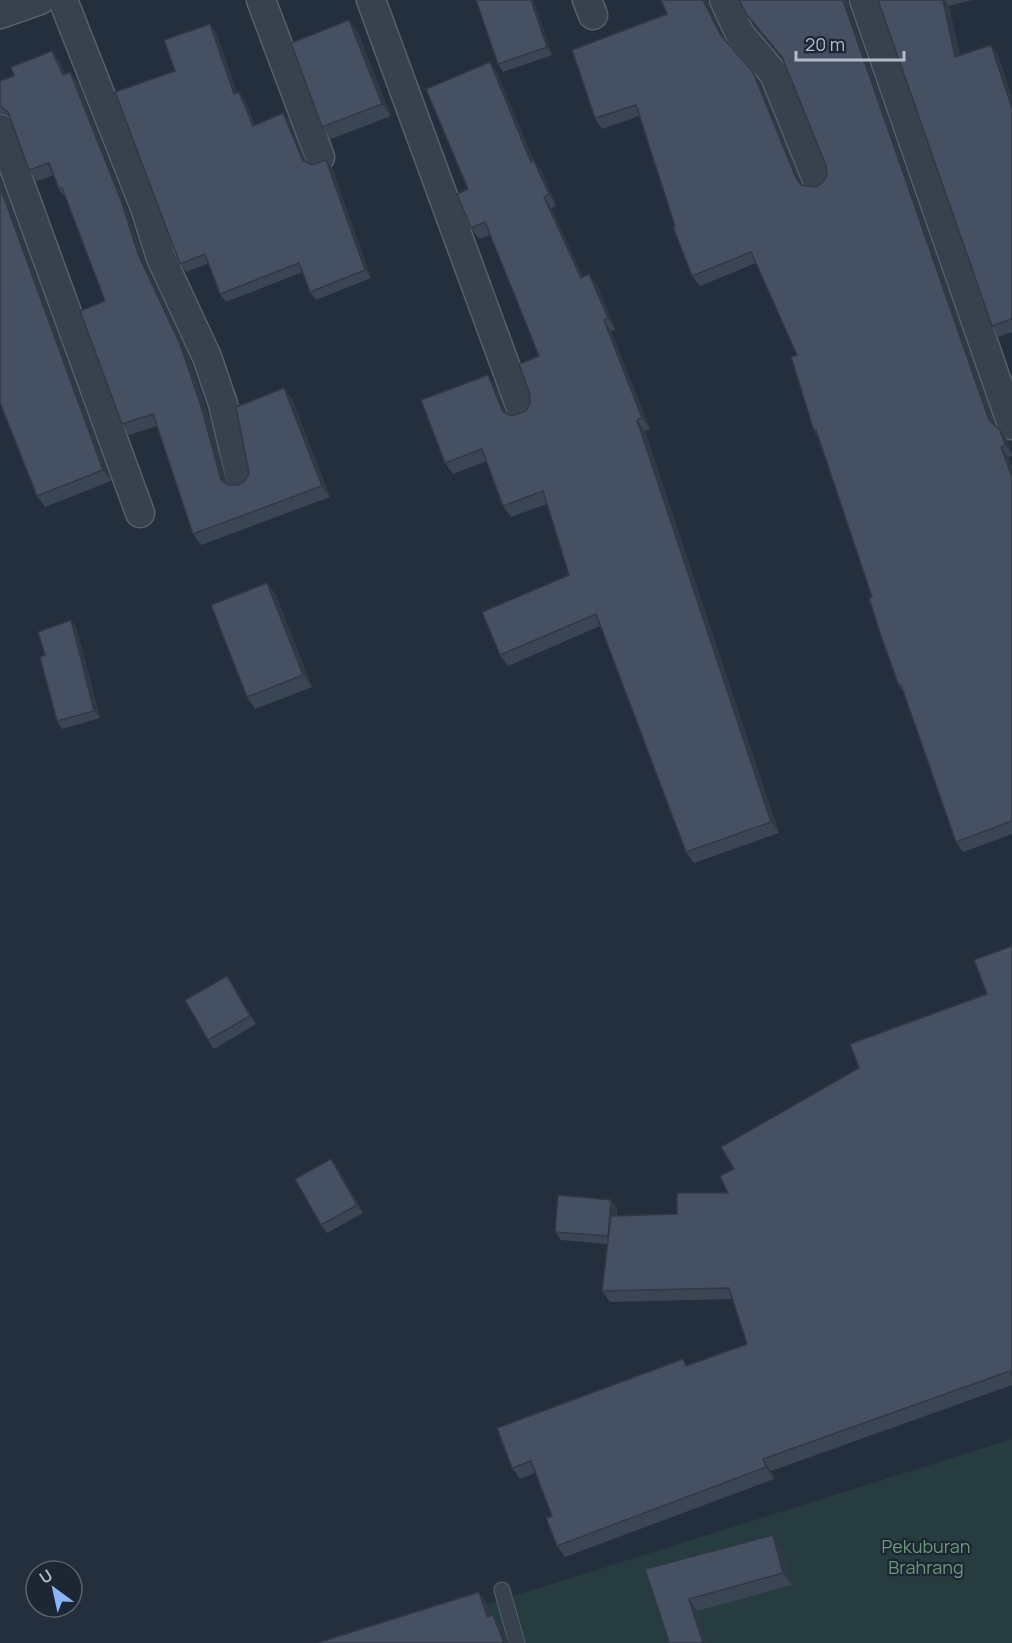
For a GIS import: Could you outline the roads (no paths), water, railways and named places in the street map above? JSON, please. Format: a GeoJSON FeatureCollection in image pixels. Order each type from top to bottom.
{"type":"FeatureCollection","features":[{"type":"Feature","properties":{"kind":"street"},"geometry":{"type":"LineString","coordinates":[[0,14],[40,0]]}},
{"type":"Feature","properties":{"kind":"street"},"geometry":{"type":"LineString","coordinates":[[63,0],[145,208],[161,258],[207,357],[223,404],[240,480]]}},
{"type":"Feature","properties":{"kind":"street"},"geometry":{"type":"LineString","coordinates":[[261,0],[320,157]]}},
{"type":"Feature","properties":{"kind":"street"},"geometry":{"type":"LineString","coordinates":[[371,0],[522,411]]}},
{"type":"Feature","properties":{"kind":"street"},"geometry":{"type":"LineString","coordinates":[[724,0],[740,34],[774,74],[818,182]]}},
{"type":"Feature","properties":{"kind":"street"},"geometry":{"type":"LineString","coordinates":[[864,0],[1012,425]]}},
{"type":"Feature","properties":{"kind":"street"},"geometry":{"type":"LineString","coordinates":[[0,129],[140,513]]}},
{"type":"Feature","properties":{"kind":"lane"},"geometry":{"type":"LineString","coordinates":[[502,1590],[517,1643]]}},
{"type":"Feature","properties":{"kind":"park label","name":"Pekuburan Brahrang"},"geometry":{"type":"Point","coordinates":[926,1556]}}]}
